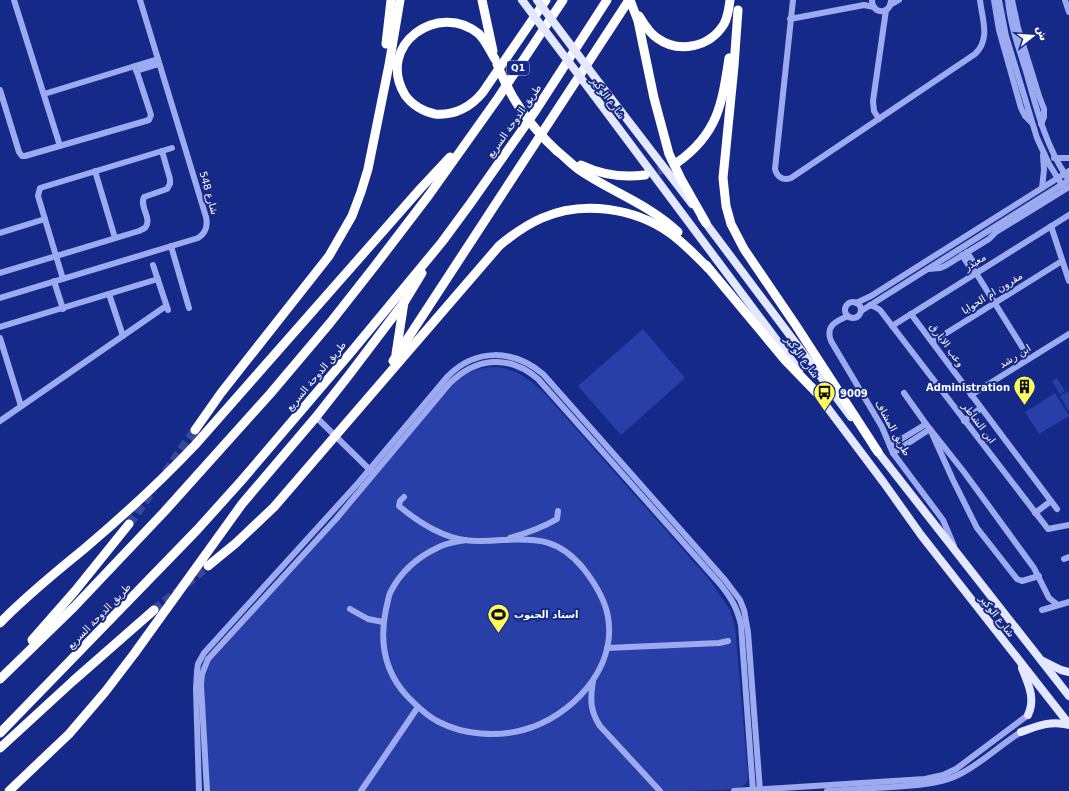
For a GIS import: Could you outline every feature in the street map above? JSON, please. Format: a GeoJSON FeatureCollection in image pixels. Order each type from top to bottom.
{"type":"FeatureCollection","features":[{"type":"Feature","properties":{"kind":"highway"},"geometry":{"type":"LineString","coordinates":[[379,112],[391,0]]}},
{"type":"Feature","properties":{"kind":"highway"},"geometry":{"type":"LineString","coordinates":[[194,430],[221,392],[320,268],[342,235],[352,216],[368,169],[400,0]]}},
{"type":"Feature","properties":{"kind":"highway"},"geometry":{"type":"LineString","coordinates":[[482,0],[496,62]]}},
{"type":"Feature","properties":{"kind":"highway"},"geometry":{"type":"LineString","coordinates":[[546,0],[483,92],[467,107],[453,113],[441,114],[424,110],[416,106],[408,98],[398,79],[397,67],[399,54],[411,35],[419,28],[428,24],[448,20],[459,22],[478,33],[496,62],[510,92],[534,128],[580,170],[662,219],[688,242],[785,360],[816,392]]}},
{"type":"Feature","properties":{"kind":"highway","name":"Q1"},"geometry":{"type":"LineString","coordinates":[[470,136],[498,98],[563,0]]}},
{"type":"Feature","properties":{"kind":"highway","name":"طريق الدوحة السريع"},"geometry":{"type":"LineString","coordinates":[[0,733],[197,530],[242,480],[352,351],[442,242],[534,113],[607,0]]}},
{"type":"Feature","properties":{"kind":"highway"},"geometry":{"type":"LineString","coordinates":[[631,3],[648,30],[656,37],[673,45],[690,47],[701,44],[717,34],[725,23],[729,12],[730,0]]}},
{"type":"Feature","properties":{"kind":"highway"},"geometry":{"type":"LineString","coordinates":[[739,0],[723,178],[726,206],[731,224],[744,249],[795,324],[878,452]]}},
{"type":"Feature","properties":{"kind":"highway"},"geometry":{"type":"LineString","coordinates":[[631,3],[642,37],[661,130],[669,154],[681,179],[706,223]]}},
{"type":"Feature","properties":{"kind":"highway"},"geometry":{"type":"LineString","coordinates":[[361,406],[396,358],[631,3]]}},
{"type":"Feature","properties":{"kind":"highway"},"geometry":{"type":"LineString","coordinates":[[678,162],[698,146],[717,116],[724,90],[738,10]]}},
{"type":"Feature","properties":{"kind":"highway"},"geometry":{"type":"LineString","coordinates":[[0,623],[32,591],[166,477],[421,188],[470,136]]}},
{"type":"Feature","properties":{"kind":"highway"},"geometry":{"type":"LineString","coordinates":[[2,677],[74,607],[164,512],[270,394],[383,256],[430,195],[470,136]]}},
{"type":"Feature","properties":{"kind":"highway"},"geometry":{"type":"LineString","coordinates":[[560,153],[582,166],[607,175],[628,177],[645,175]]}},
{"type":"Feature","properties":{"kind":"highway"},"geometry":{"type":"LineString","coordinates":[[208,566],[236,543],[274,507],[499,246],[515,233],[543,217],[572,210],[593,208],[618,211],[640,217],[661,227],[672,234],[708,268]]}},
{"type":"Feature","properties":{"kind":"highway"},"geometry":{"type":"LineString","coordinates":[[9,791],[69,734],[105,692],[242,504],[316,417],[405,301],[442,242]]}},
{"type":"Feature","properties":{"kind":"highway"},"geometry":{"type":"LineString","coordinates":[[396,358],[405,301]]}},
{"type":"Feature","properties":{"kind":"highway"},"geometry":{"type":"LineString","coordinates":[[2,677],[75,591],[129,524]]}},
{"type":"Feature","properties":{"kind":"highway"},"geometry":{"type":"LineString","coordinates":[[0,748],[154,610]]}},
{"type":"Feature","properties":{"kind":"main road","name":"شارع الوكير"},"geometry":{"type":"LineString","coordinates":[[522,0],[884,483],[921,535],[1069,725]]}},
{"type":"Feature","properties":{"kind":"main road","name":"شارع الوكير"},"geometry":{"type":"LineString","coordinates":[[537,0],[878,452],[1069,696]]}},
{"type":"Feature","properties":{"kind":"main road"},"geometry":{"type":"LineString","coordinates":[[1039,658],[1061,670],[1069,672]]}},
{"type":"Feature","properties":{"kind":"main road"},"geometry":{"type":"LineString","coordinates":[[1018,660],[1032,695],[1032,703],[1028,715]]}},
{"type":"Feature","properties":{"kind":"main road"},"geometry":{"type":"LineString","coordinates":[[1021,732],[1047,723],[1069,725]]}},
{"type":"Feature","properties":{"kind":"street"},"geometry":{"type":"LineString","coordinates":[[14,0],[60,146]]}},
{"type":"Feature","properties":{"kind":"street","name":"شارع 548"},"geometry":{"type":"LineString","coordinates":[[0,298],[171,246],[202,235],[207,227],[207,222],[140,0]]}},
{"type":"Feature","properties":{"kind":"street"},"geometry":{"type":"LineString","coordinates":[[793,0],[774,169],[777,176],[784,179],[791,178],[979,50],[985,34],[980,0]]}},
{"type":"Feature","properties":{"kind":"street"},"geometry":{"type":"LineString","coordinates":[[864,5],[872,0],[884,7]]}},
{"type":"Feature","properties":{"kind":"street"},"geometry":{"type":"LineString","coordinates":[[790,19],[864,5],[884,7],[899,0]]}},
{"type":"Feature","properties":{"kind":"street"},"geometry":{"type":"LineString","coordinates":[[994,0],[999,30],[1022,108],[1025,116],[1032,123]]}},
{"type":"Feature","properties":{"kind":"street"},"geometry":{"type":"LineString","coordinates":[[999,0],[1006,36],[1032,123],[1043,152],[1062,185]]}},
{"type":"Feature","properties":{"kind":"street"},"geometry":{"type":"LineString","coordinates":[[1008,0],[1012,25],[1041,124],[1054,158],[1067,172],[1069,180],[910,279],[861,311],[855,318],[848,316],[845,310],[846,306],[849,304],[871,296],[1067,172]]}},
{"type":"Feature","properties":{"kind":"street"},"geometry":{"type":"LineString","coordinates":[[1012,0],[1018,28],[1044,109],[1044,117],[1041,124]]}},
{"type":"Feature","properties":{"kind":"street"},"geometry":{"type":"LineString","coordinates":[[1065,0],[1069,12]]}},
{"type":"Feature","properties":{"kind":"street"},"geometry":{"type":"LineString","coordinates":[[879,119],[874,111],[873,101],[884,7]]}},
{"type":"Feature","properties":{"kind":"street"},"geometry":{"type":"LineString","coordinates":[[44,94],[158,61]]}},
{"type":"Feature","properties":{"kind":"street"},"geometry":{"type":"LineString","coordinates":[[0,90],[20,154],[25,156],[151,119],[136,68]]}},
{"type":"Feature","properties":{"kind":"street"},"geometry":{"type":"LineString","coordinates":[[62,279],[38,196],[40,188],[172,148]]}},
{"type":"Feature","properties":{"kind":"street"},"geometry":{"type":"LineString","coordinates":[[0,274],[145,228],[148,220],[143,203],[144,197],[167,188],[171,181],[162,151]]}},
{"type":"Feature","properties":{"kind":"street"},"geometry":{"type":"LineString","coordinates":[[1042,188],[1044,170],[1043,152]]}},
{"type":"Feature","properties":{"kind":"street"},"geometry":{"type":"LineString","coordinates":[[1054,158],[1069,158]]}},
{"type":"Feature","properties":{"kind":"street"},"geometry":{"type":"LineString","coordinates":[[95,171],[115,238]]}},
{"type":"Feature","properties":{"kind":"street"},"geometry":{"type":"LineString","coordinates":[[926,269],[946,266],[989,239],[996,232],[1069,187]]}},
{"type":"Feature","properties":{"kind":"street","name":"معيذر"},"geometry":{"type":"LineString","coordinates":[[892,326],[1069,215]]}},
{"type":"Feature","properties":{"kind":"street"},"geometry":{"type":"LineString","coordinates":[[0,233],[45,219]]}},
{"type":"Feature","properties":{"kind":"street"},"geometry":{"type":"LineString","coordinates":[[1050,226],[1069,281]]}},
{"type":"Feature","properties":{"kind":"street"},"geometry":{"type":"LineString","coordinates":[[980,244],[988,230]]}},
{"type":"Feature","properties":{"kind":"street"},"geometry":{"type":"LineString","coordinates":[[171,246],[189,308]]}},
{"type":"Feature","properties":{"kind":"street"},"geometry":{"type":"LineString","coordinates":[[965,254],[1029,358]]}},
{"type":"Feature","properties":{"kind":"street","name":"مقرون ام الحوايا"},"geometry":{"type":"LineString","coordinates":[[932,342],[1062,261]]}},
{"type":"Feature","properties":{"kind":"street"},"geometry":{"type":"LineString","coordinates":[[0,420],[123,336],[167,308],[154,265]]}},
{"type":"Feature","properties":{"kind":"street"},"geometry":{"type":"LineString","coordinates":[[0,327],[158,279]]}},
{"type":"Feature","properties":{"kind":"street"},"geometry":{"type":"LineString","coordinates":[[880,310],[880,306],[883,301],[905,286],[910,279]]}},
{"type":"Feature","properties":{"kind":"street"},"geometry":{"type":"LineString","coordinates":[[54,281],[63,309]]}},
{"type":"Feature","properties":{"kind":"street"},"geometry":{"type":"LineString","coordinates":[[109,294],[123,336]]}},
{"type":"Feature","properties":{"kind":"street"},"geometry":{"type":"LineString","coordinates":[[856,302],[859,304],[861,311]]}},
{"type":"Feature","properties":{"kind":"street","name":"ابن الشاطر"},"geometry":{"type":"LineString","coordinates":[[870,305],[880,310],[1048,529],[1069,525]]}},
{"type":"Feature","properties":{"kind":"street","name":"وعب الابارق"},"geometry":{"type":"LineString","coordinates":[[911,314],[1057,509]]}},
{"type":"Feature","properties":{"kind":"street","name":"طريق المشاف"},"geometry":{"type":"LineString","coordinates":[[848,316],[832,325],[828,335],[866,400],[893,453],[938,511],[949,530],[956,553]]}},
{"type":"Feature","properties":{"kind":"street","name":"ابن رشد"},"geometry":{"type":"LineString","coordinates":[[971,395],[1069,334]]}},
{"type":"Feature","properties":{"kind":"street"},"geometry":{"type":"LineString","coordinates":[[0,338],[21,406]]}},
{"type":"Feature","properties":{"kind":"street"},"geometry":{"type":"LineString","coordinates":[[207,791],[201,685],[204,667],[208,659],[336,519],[448,376],[468,361],[485,356],[501,355],[509,356],[527,363],[543,374],[713,566],[740,600],[748,628],[756,790]]}},
{"type":"Feature","properties":{"kind":"street"},"geometry":{"type":"LineString","coordinates":[[904,393],[1040,576],[1046,594],[1058,605]]}},
{"type":"Feature","properties":{"kind":"street"},"geometry":{"type":"LineString","coordinates":[[964,421],[981,408]]}},
{"type":"Feature","properties":{"kind":"street"},"geometry":{"type":"LineString","coordinates":[[316,417],[373,472]]}},
{"type":"Feature","properties":{"kind":"street"},"geometry":{"type":"LineString","coordinates":[[890,446],[928,427]]}},
{"type":"Feature","properties":{"kind":"street"},"geometry":{"type":"LineString","coordinates":[[893,453],[928,427]]}},
{"type":"Feature","properties":{"kind":"street"},"geometry":{"type":"LineString","coordinates":[[928,427],[977,528],[1017,580],[1022,581],[1040,576]]}},
{"type":"Feature","properties":{"kind":"street"},"geometry":{"type":"LineString","coordinates":[[199,791],[196,689],[197,671],[202,658],[286,563],[373,472]]}},
{"type":"Feature","properties":{"kind":"street"},"geometry":{"type":"LineString","coordinates":[[953,480],[964,472]]}},
{"type":"Feature","properties":{"kind":"street"},"geometry":{"type":"LineString","coordinates":[[404,497],[400,501],[399,506],[425,526],[445,535],[466,540],[537,539],[553,544],[567,552],[582,567],[596,586],[605,604],[609,619],[607,648],[602,664],[593,680],[580,696],[560,713],[544,723],[516,732],[502,734],[472,733],[438,722],[418,708],[392,677],[385,659],[383,637],[383,622],[390,592],[402,574],[418,559],[438,547],[466,540]]}},
{"type":"Feature","properties":{"kind":"street"},"geometry":{"type":"LineString","coordinates":[[1035,513],[1051,501]]}},
{"type":"Feature","properties":{"kind":"street"},"geometry":{"type":"LineString","coordinates":[[502,540],[531,532],[548,524],[557,519],[558,511]]}},
{"type":"Feature","properties":{"kind":"street"},"geometry":{"type":"LineString","coordinates":[[1042,610],[1069,602]]}},
{"type":"Feature","properties":{"kind":"street"},"geometry":{"type":"LineString","coordinates":[[350,609],[368,619],[383,622]]}},
{"type":"Feature","properties":{"kind":"street"},"geometry":{"type":"LineString","coordinates":[[607,648],[720,643],[728,641]]}},
{"type":"Feature","properties":{"kind":"street"},"geometry":{"type":"LineString","coordinates":[[593,680],[591,704],[595,718],[600,726],[660,791]]}},
{"type":"Feature","properties":{"kind":"street"},"geometry":{"type":"LineString","coordinates":[[360,791],[418,708]]}},
{"type":"Feature","properties":{"kind":"street"},"geometry":{"type":"LineString","coordinates":[[734,791],[926,779],[948,773],[1028,715]]}},
{"type":"Feature","properties":{"kind":"street"},"geometry":{"type":"LineString","coordinates":[[827,791],[929,784],[954,777],[970,769],[1005,742],[1021,732]]}},
{"type":"Feature","properties":{"kind":"street"},"geometry":{"type":"LineString","coordinates":[[965,762],[970,769]]}},
{"type":"Feature","properties":{"kind":"shaded area"},"geometry":{"type":"Polygon","coordinates":[[[643,329],[685,378],[621,435],[578,386],[643,329]]]}},
{"type":"Feature","properties":{"kind":"shaded area"},"geometry":{"type":"Polygon","coordinates":[[[496,367],[511,370],[524,376],[546,395],[709,579],[730,610],[735,626],[748,776],[746,784],[742,787],[732,789],[690,791],[208,791],[204,690],[205,673],[210,660],[354,502],[363,488],[455,382],[474,371],[496,367]]]}},
{"type":"Feature","properties":{"kind":"shaded area"},"geometry":{"type":"Polygon","coordinates":[[[1057,378],[1065,391],[1060,394],[1052,381],[1057,378]]]}},
{"type":"Feature","properties":{"kind":"shaded area"},"geometry":{"type":"Polygon","coordinates":[[[1068,391],[1069,394],[1069,412],[1060,396],[1068,391]]]}},
{"type":"Feature","properties":{"kind":"shaded area"},"geometry":{"type":"Polygon","coordinates":[[[1055,393],[1069,416],[1039,434],[1025,412],[1055,393]]]}},
{"type":"Feature","properties":{"kind":"tunnel"},"geometry":{"type":"LineString","coordinates":[[645,175],[667,168],[678,162]]}},
{"type":"Feature","properties":{"kind":"tunnel"},"geometry":{"type":"LineString","coordinates":[[166,472],[195,430]]}},
{"type":"Feature","properties":{"kind":"tunnel"},"geometry":{"type":"LineString","coordinates":[[129,524],[153,490]]}},
{"type":"Feature","properties":{"kind":"tunnel"},"geometry":{"type":"LineString","coordinates":[[186,584],[208,566]]}},
{"type":"Feature","properties":{"kind":"tunnel"},"geometry":{"type":"LineString","coordinates":[[154,610],[177,592]]}},
{"type":"Feature","properties":{"kind":"place","name":"Administration"},"geometry":{"type":"Point","coordinates":[1025,406]}},
{"type":"Feature","properties":{"kind":"place","name":"9009"},"geometry":{"type":"Point","coordinates":[825,412]}},
{"type":"Feature","properties":{"kind":"place","name":"استاد الجنوب"},"geometry":{"type":"Point","coordinates":[498,634]}}]}
